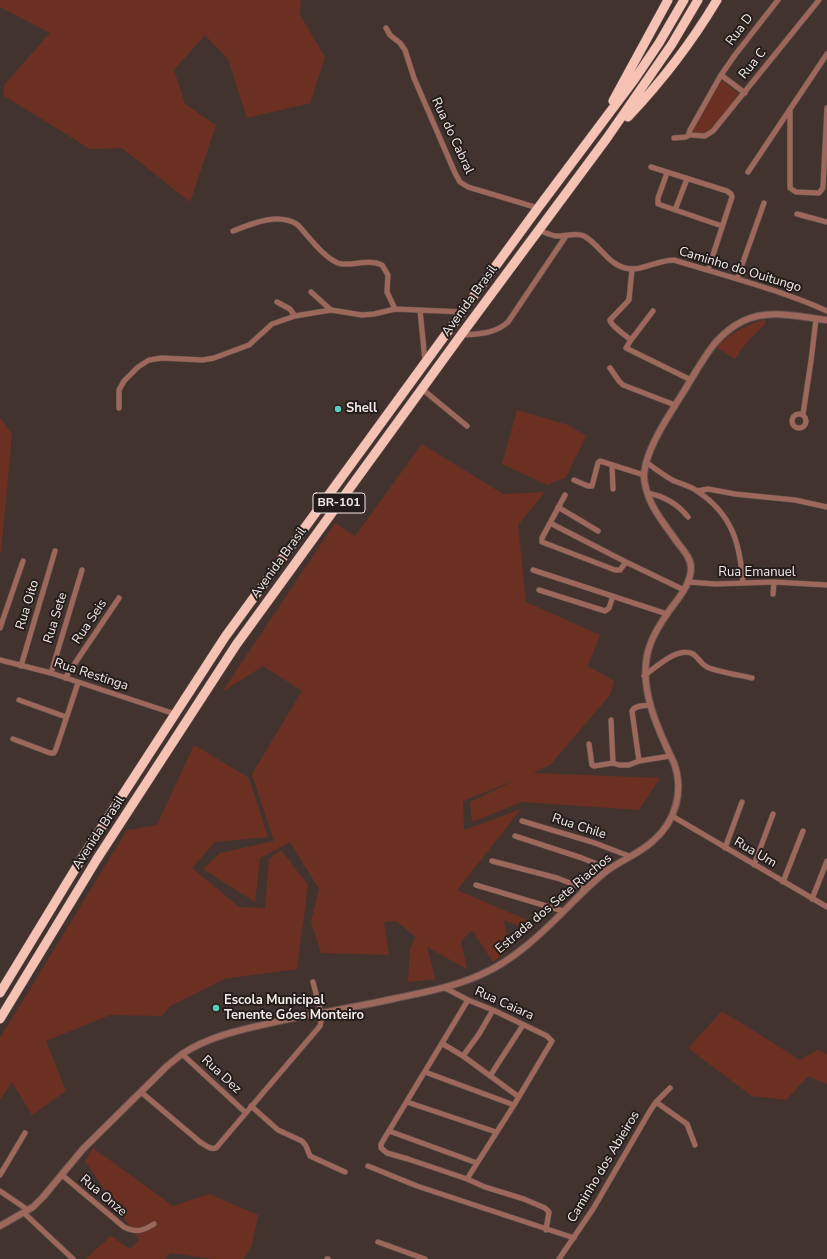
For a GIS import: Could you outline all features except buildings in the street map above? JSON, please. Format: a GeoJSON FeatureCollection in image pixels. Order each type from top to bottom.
{"type":"FeatureCollection","features":[{"type":"Feature","properties":{"kind":"highway"},"geometry":{"type":"LineString","coordinates":[[593,137],[668,0]]}},
{"type":"Feature","properties":{"kind":"highway","name":"Avenida Brasil"},"geometry":{"type":"LineString","coordinates":[[0,993],[85,853],[225,637],[538,208],[593,137],[659,43],[684,0]]}},
{"type":"Feature","properties":{"kind":"highway","name":"Avenida Brasil"},"geometry":{"type":"LineString","coordinates":[[0,1019],[97,859],[236,645],[461,335],[607,138],[672,44],[698,0]]}},
{"type":"Feature","properties":{"kind":"highway"},"geometry":{"type":"LineString","coordinates":[[607,138],[643,101],[680,56],[717,0]]}},
{"type":"Feature","properties":{"kind":"street","name":"Rua D"},"geometry":{"type":"LineString","coordinates":[[690,135],[690,130],[721,75],[746,39],[778,0]]}},
{"type":"Feature","properties":{"kind":"street","name":"Rua C"},"geometry":{"type":"LineString","coordinates":[[690,135],[701,137],[708,136],[713,131],[819,0]]}},
{"type":"Feature","properties":{"kind":"street","name":"Rua do Cabral"},"geometry":{"type":"LineString","coordinates":[[386,28],[390,35],[400,43],[405,50],[417,84],[460,182],[468,187],[538,208]]}},
{"type":"Feature","properties":{"kind":"street"},"geometry":{"type":"LineString","coordinates":[[748,172],[827,54]]}},
{"type":"Feature","properties":{"kind":"street"},"geometry":{"type":"LineString","coordinates":[[721,75],[744,93]]}},
{"type":"Feature","properties":{"kind":"street"},"geometry":{"type":"LineString","coordinates":[[790,109],[790,188],[796,192],[819,193],[823,188],[827,108]]}},
{"type":"Feature","properties":{"kind":"street"},"geometry":{"type":"LineString","coordinates":[[674,138],[690,135]]}},
{"type":"Feature","properties":{"kind":"street"},"geometry":{"type":"LineString","coordinates":[[651,167],[727,191],[731,194],[732,197],[708,270]]}},
{"type":"Feature","properties":{"kind":"street"},"geometry":{"type":"LineString","coordinates":[[667,173],[658,198],[658,204],[722,226]]}},
{"type":"Feature","properties":{"kind":"street"},"geometry":{"type":"LineString","coordinates":[[675,210],[687,179]]}},
{"type":"Feature","properties":{"kind":"street"},"geometry":{"type":"LineString","coordinates":[[737,279],[764,203]]}},
{"type":"Feature","properties":{"kind":"street"},"geometry":{"type":"LineString","coordinates":[[797,214],[827,222]]}},
{"type":"Feature","properties":{"kind":"street"},"geometry":{"type":"LineString","coordinates":[[233,231],[257,222],[288,220],[298,225],[320,250],[337,262],[343,264],[371,262],[382,265],[387,272],[387,292],[395,309]]}},
{"type":"Feature","properties":{"kind":"street"},"geometry":{"type":"LineString","coordinates":[[538,230],[556,236],[582,235],[612,261],[624,268],[632,269],[629,300],[611,318],[610,322],[631,340]]}},
{"type":"Feature","properties":{"kind":"street"},"geometry":{"type":"LineString","coordinates":[[461,335],[488,332],[498,329],[508,322],[566,236]]}},
{"type":"Feature","properties":{"kind":"street","name":"Caminho do Ouitungo"},"geometry":{"type":"LineString","coordinates":[[632,269],[674,260],[812,304],[827,311]]}},
{"type":"Feature","properties":{"kind":"street"},"geometry":{"type":"LineString","coordinates":[[311,292],[331,310]]}},
{"type":"Feature","properties":{"kind":"street"},"geometry":{"type":"LineString","coordinates":[[277,302],[290,309],[295,316]]}},
{"type":"Feature","properties":{"kind":"street"},"geometry":{"type":"LineString","coordinates":[[119,408],[119,390],[124,381],[138,367],[149,360],[162,358],[203,360],[214,358],[249,345],[272,324],[295,316],[331,310],[368,315],[395,309],[463,312]]}},
{"type":"Feature","properties":{"kind":"street","name":"Avenida Brasil"},"geometry":{"type":"LineString","coordinates":[[420,310],[426,363]]}},
{"type":"Feature","properties":{"kind":"street"},"geometry":{"type":"LineString","coordinates":[[653,311],[626,346],[627,349],[690,380]]}},
{"type":"Feature","properties":{"kind":"street","name":"Estrada dos Sete Riachos"},"geometry":{"type":"LineString","coordinates":[[0,1226],[26,1211],[43,1197],[83,1149],[109,1122],[167,1066],[182,1054],[202,1043],[240,1030],[445,988],[481,975],[507,960],[549,926],[586,889],[609,870],[654,840],[672,816],[677,800],[679,783],[678,772],[670,756],[650,705],[644,676],[646,660],[650,645],[667,614],[688,582],[691,568],[688,557],[653,507],[647,493],[644,475],[646,462],[654,442],[690,380],[708,352],[725,333],[744,320],[767,314],[827,320]]}},
{"type":"Feature","properties":{"kind":"street"},"geometry":{"type":"LineString","coordinates":[[803,414],[816,319]]}},
{"type":"Feature","properties":{"kind":"street"},"geometry":{"type":"LineString","coordinates":[[610,368],[623,385],[675,405]]}},
{"type":"Feature","properties":{"kind":"street"},"geometry":{"type":"LineString","coordinates":[[422,389],[467,426]]}},
{"type":"Feature","properties":{"kind":"street"},"geometry":{"type":"LineString","coordinates":[[574,480],[588,486],[592,486],[598,463],[601,460],[644,475]]}},
{"type":"Feature","properties":{"kind":"street"},"geometry":{"type":"LineString","coordinates":[[646,462],[671,479],[697,490],[725,516],[732,530],[742,565],[743,583]]}},
{"type":"Feature","properties":{"kind":"street"},"geometry":{"type":"LineString","coordinates":[[612,465],[613,489]]}},
{"type":"Feature","properties":{"kind":"street"},"geometry":{"type":"LineString","coordinates":[[697,490],[708,489],[735,494],[795,500],[827,507]]}},
{"type":"Feature","properties":{"kind":"street"},"geometry":{"type":"LineString","coordinates":[[647,493],[669,500],[682,509],[688,517]]}},
{"type":"Feature","properties":{"kind":"street"},"geometry":{"type":"LineString","coordinates":[[565,495],[542,538],[542,542],[615,570],[620,570],[626,562]]}},
{"type":"Feature","properties":{"kind":"street"},"geometry":{"type":"LineString","coordinates":[[558,507],[598,531]]}},
{"type":"Feature","properties":{"kind":"street"},"geometry":{"type":"LineString","coordinates":[[550,523],[684,590]]}},
{"type":"Feature","properties":{"kind":"street","name":"Rua Oito"},"geometry":{"type":"LineString","coordinates":[[21,666],[55,550]]}},
{"type":"Feature","properties":{"kind":"street"},"geometry":{"type":"LineString","coordinates":[[0,628],[23,561]]}},
{"type":"Feature","properties":{"kind":"street","name":"Rua Sete"},"geometry":{"type":"LineString","coordinates":[[51,673],[82,570]]}},
{"type":"Feature","properties":{"kind":"street"},"geometry":{"type":"LineString","coordinates":[[534,570],[667,614]]}},
{"type":"Feature","properties":{"kind":"street","name":"Rua Emanuel"},"geometry":{"type":"LineString","coordinates":[[688,582],[711,584],[774,582],[827,585]]}},
{"type":"Feature","properties":{"kind":"street"},"geometry":{"type":"LineString","coordinates":[[774,582],[774,594]]}},
{"type":"Feature","properties":{"kind":"street"},"geometry":{"type":"LineString","coordinates":[[539,590],[605,611],[609,608],[613,596]]}},
{"type":"Feature","properties":{"kind":"street","name":"Rua Seis"},"geometry":{"type":"LineString","coordinates":[[65,678],[119,598]]}},
{"type":"Feature","properties":{"kind":"street"},"geometry":{"type":"LineString","coordinates":[[644,676],[667,659],[682,652],[692,654],[705,666],[752,678]]}},
{"type":"Feature","properties":{"kind":"street","name":"Rua Restinga"},"geometry":{"type":"LineString","coordinates":[[0,660],[51,673],[175,714]]}},
{"type":"Feature","properties":{"kind":"street"},"geometry":{"type":"LineString","coordinates":[[13,739],[50,753],[54,753],[78,683]]}},
{"type":"Feature","properties":{"kind":"street"},"geometry":{"type":"LineString","coordinates":[[18,700],[66,717]]}},
{"type":"Feature","properties":{"kind":"street"},"geometry":{"type":"LineString","coordinates":[[639,761],[632,711],[634,708],[650,705]]}},
{"type":"Feature","properties":{"kind":"street"},"geometry":{"type":"LineString","coordinates":[[611,720],[613,763]]}},
{"type":"Feature","properties":{"kind":"street"},"geometry":{"type":"LineString","coordinates":[[589,744],[592,765],[594,766],[613,763],[619,765],[629,765],[639,761],[670,756]]}},
{"type":"Feature","properties":{"kind":"street"},"geometry":{"type":"LineString","coordinates":[[725,848],[742,802]]}},
{"type":"Feature","properties":{"kind":"street"},"geometry":{"type":"LineString","coordinates":[[754,865],[773,814]]}},
{"type":"Feature","properties":{"kind":"street","name":"Rua Um"},"geometry":{"type":"LineString","coordinates":[[672,816],[827,907]]}},
{"type":"Feature","properties":{"kind":"street","name":"Rua Chile"},"geometry":{"type":"LineString","coordinates":[[522,821],[592,842],[629,856]]}},
{"type":"Feature","properties":{"kind":"street"},"geometry":{"type":"LineString","coordinates":[[783,882],[804,831]]}},
{"type":"Feature","properties":{"kind":"street"},"geometry":{"type":"LineString","coordinates":[[515,836],[582,858],[609,870]]}},
{"type":"Feature","properties":{"kind":"street"},"geometry":{"type":"LineString","coordinates":[[492,861],[557,878],[586,889]]}},
{"type":"Feature","properties":{"kind":"street"},"geometry":{"type":"LineString","coordinates":[[812,899],[827,861]]}},
{"type":"Feature","properties":{"kind":"street"},"geometry":{"type":"LineString","coordinates":[[476,885],[563,911]]}},
{"type":"Feature","properties":{"kind":"street"},"geometry":{"type":"LineString","coordinates":[[141,1092],[200,1142],[212,1149],[219,1144],[318,1029],[322,1020],[313,982]]}},
{"type":"Feature","properties":{"kind":"street","name":"Rua Caiara"},"geometry":{"type":"LineString","coordinates":[[445,988],[547,1036],[552,1041],[519,1097]]}},
{"type":"Feature","properties":{"kind":"street"},"geometry":{"type":"LineString","coordinates":[[468,1000],[443,1044],[381,1144],[381,1148],[384,1151],[467,1179],[476,1184],[524,1199],[547,1209],[549,1213],[546,1230]]}},
{"type":"Feature","properties":{"kind":"street"},"geometry":{"type":"LineString","coordinates":[[463,1056],[479,1034],[493,1010]]}},
{"type":"Feature","properties":{"kind":"street"},"geometry":{"type":"LineString","coordinates":[[490,1076],[523,1025]]}},
{"type":"Feature","properties":{"kind":"street"},"geometry":{"type":"LineString","coordinates":[[443,1044],[463,1056],[519,1097],[467,1179]]}},
{"type":"Feature","properties":{"kind":"street","name":"Rua Dez"},"geometry":{"type":"LineString","coordinates":[[182,1054],[245,1112]]}},
{"type":"Feature","properties":{"kind":"street"},"geometry":{"type":"LineString","coordinates":[[425,1072],[514,1105]]}},
{"type":"Feature","properties":{"kind":"street","name":"Caminho dos Abieiros"},"geometry":{"type":"LineString","coordinates":[[559,1259],[593,1209],[656,1102],[670,1088]]}},
{"type":"Feature","properties":{"kind":"street"},"geometry":{"type":"LineString","coordinates":[[407,1102],[496,1132]]}},
{"type":"Feature","properties":{"kind":"street"},"geometry":{"type":"LineString","coordinates":[[656,1102],[687,1124],[695,1145]]}},
{"type":"Feature","properties":{"kind":"street"},"geometry":{"type":"LineString","coordinates":[[251,1106],[278,1130],[302,1141],[310,1156],[345,1172]]}},
{"type":"Feature","properties":{"kind":"street"},"geometry":{"type":"LineString","coordinates":[[389,1131],[477,1163]]}},
{"type":"Feature","properties":{"kind":"street"},"geometry":{"type":"LineString","coordinates":[[0,1176],[25,1133]]}},
{"type":"Feature","properties":{"kind":"street"},"geometry":{"type":"LineString","coordinates":[[368,1166],[417,1186],[546,1230],[574,1238]]}},
{"type":"Feature","properties":{"kind":"street","name":"Rua Onze"},"geometry":{"type":"LineString","coordinates":[[62,1175],[124,1227],[134,1231],[140,1231],[154,1224]]}},
{"type":"Feature","properties":{"kind":"street"},"geometry":{"type":"LineString","coordinates":[[0,1191],[26,1211],[73,1259]]}},
{"type":"Feature","properties":{"kind":"street"},"geometry":{"type":"LineString","coordinates":[[378,1242],[425,1259]]}},
{"type":"Feature","properties":{"kind":"shaded area"},"geometry":{"type":"Polygon","coordinates":[[[0,0],[301,0],[300,15],[325,57],[310,103],[247,118],[228,59],[205,35],[174,70],[185,104],[216,125],[190,202],[122,148],[90,149],[3,95],[5,84],[50,33],[0,7],[0,0]]]}},
{"type":"Feature","properties":{"kind":"shaded area"},"geometry":{"type":"Polygon","coordinates":[[[722,80],[738,93],[739,96],[707,134],[696,134],[692,131],[722,80]]]}},
{"type":"Feature","properties":{"kind":"shaded area"},"geometry":{"type":"Polygon","coordinates":[[[766,319],[765,324],[746,343],[735,359],[716,347],[739,330],[766,319]]]}},
{"type":"Feature","properties":{"kind":"shaded area"},"geometry":{"type":"Polygon","coordinates":[[[517,410],[568,425],[586,436],[566,477],[547,485],[502,464],[517,410]]]}},
{"type":"Feature","properties":{"kind":"shaded area"},"geometry":{"type":"Polygon","coordinates":[[[0,418],[12,434],[1,553],[0,553],[0,418]]]}},
{"type":"Feature","properties":{"kind":"shaded area"},"geometry":{"type":"Polygon","coordinates":[[[422,444],[503,494],[545,492],[518,525],[526,602],[600,635],[588,666],[614,681],[610,695],[550,765],[533,773],[660,778],[639,810],[522,802],[472,822],[470,802],[518,779],[463,801],[464,830],[521,809],[457,890],[536,924],[530,930],[504,920],[509,949],[493,962],[472,930],[461,941],[467,969],[427,947],[435,979],[408,982],[410,948],[416,937],[396,921],[384,922],[389,955],[321,953],[311,922],[319,889],[290,842],[260,858],[255,902],[203,869],[220,853],[274,841],[252,774],[302,691],[263,666],[222,692],[335,523],[355,536],[422,444]]]}},
{"type":"Feature","properties":{"kind":"shaded area"},"geometry":{"type":"Polygon","coordinates":[[[194,745],[249,778],[268,837],[215,842],[192,868],[239,907],[265,908],[269,859],[281,850],[308,885],[297,969],[224,979],[170,1006],[162,1016],[110,1015],[46,1041],[66,1091],[32,1115],[12,1082],[0,1100],[0,1038],[127,830],[157,825],[194,745]]]}},
{"type":"Feature","properties":{"kind":"shaded area"},"geometry":{"type":"Polygon","coordinates":[[[722,1011],[800,1060],[817,1050],[827,1054],[827,1084],[808,1076],[786,1100],[752,1096],[688,1048],[722,1011]]]}},
{"type":"Feature","properties":{"kind":"shaded area"},"geometry":{"type":"Polygon","coordinates":[[[93,1148],[173,1206],[209,1194],[258,1215],[252,1245],[244,1259],[215,1259],[170,1253],[165,1259],[85,1259],[111,1236],[130,1249],[139,1240],[85,1161],[93,1148]]]}},
{"type":"Feature","properties":{"kind":"place","name":"Shell"},"geometry":{"type":"Point","coordinates":[338,409]}},
{"type":"Feature","properties":{"kind":"place","name":"Escola Municipal Tenente Góes Monteiro"},"geometry":{"type":"Point","coordinates":[216,1008]}}]}
